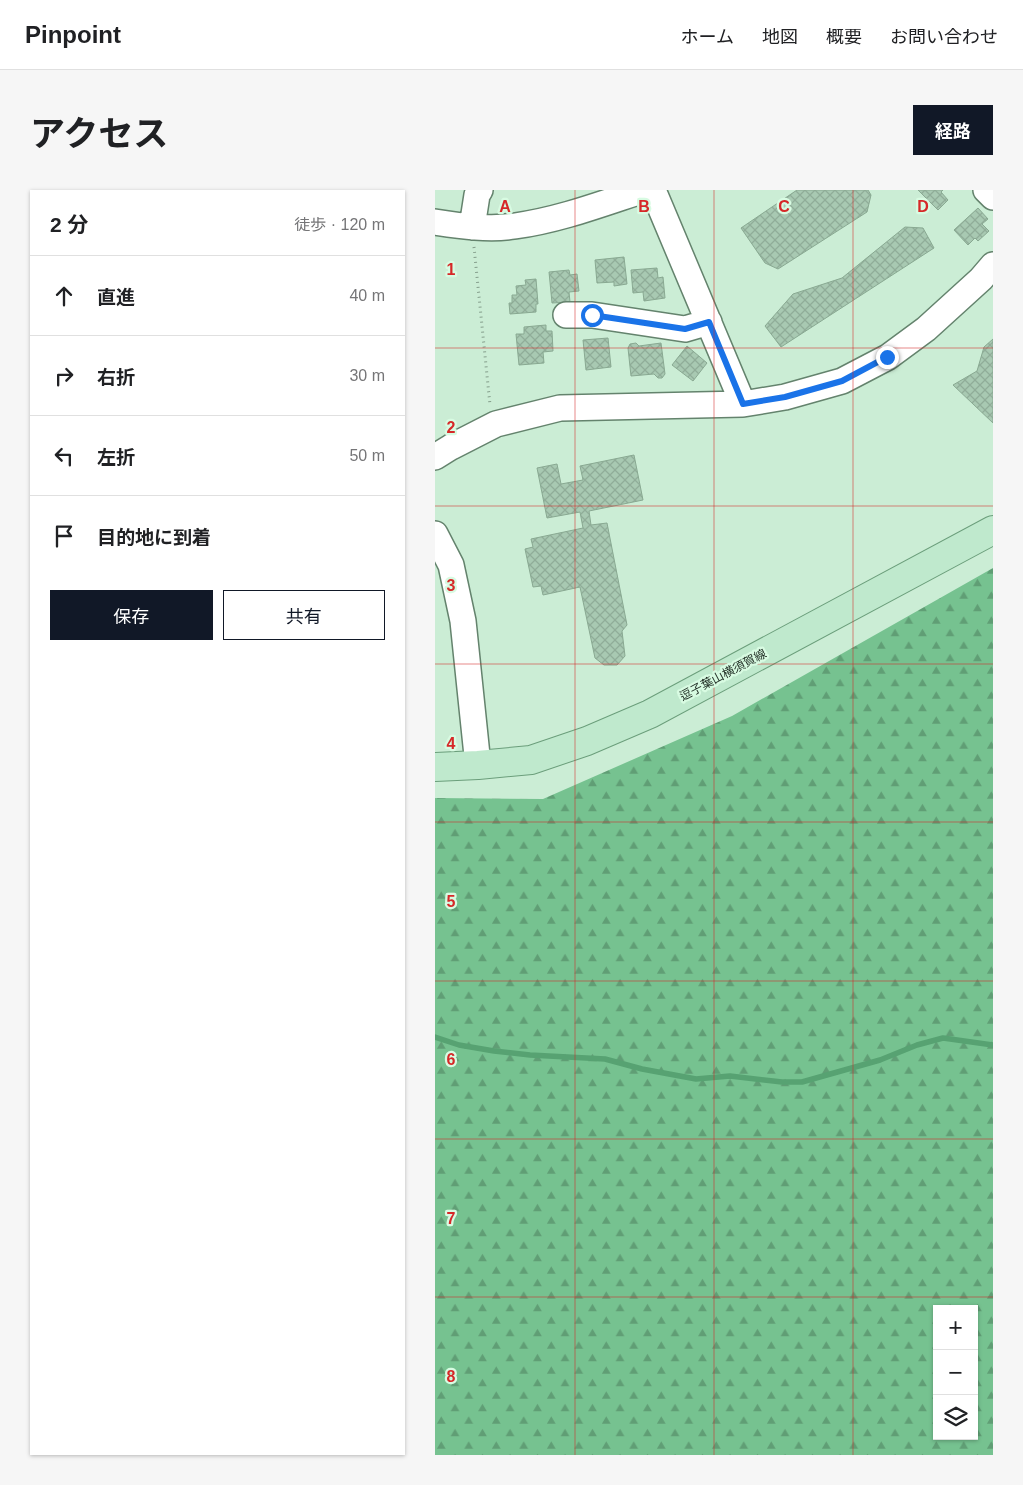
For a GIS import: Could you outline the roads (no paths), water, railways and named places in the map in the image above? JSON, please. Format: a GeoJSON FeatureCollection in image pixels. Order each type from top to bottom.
{"type":"FeatureCollection","features":[{"type":"Feature","properties":{"kind":"main road","name":"逗子葉山横須賀線"},"geometry":{"type":"LineString","coordinates":[[435,767],[531,760],[587,741],[650,714],[993,530]]}},
{"type":"Feature","properties":{"kind":"street"},"geometry":{"type":"LineString","coordinates":[[472,227],[477,195],[480,190]]}},
{"type":"Feature","properties":{"kind":"street"},"geometry":{"type":"LineString","coordinates":[[435,222],[472,227],[513,226],[555,218],[644,190]]}},
{"type":"Feature","properties":{"kind":"street"},"geometry":{"type":"LineString","coordinates":[[653,190],[743,404]]}},
{"type":"Feature","properties":{"kind":"street"},"geometry":{"type":"LineString","coordinates":[[986,190],[993,196]]}},
{"type":"Feature","properties":{"kind":"street"},"geometry":{"type":"LineString","coordinates":[[435,457],[496,424],[560,408],[743,404],[785,397],[842,381],[887,357],[926,329],[981,279],[993,265]]}},
{"type":"Feature","properties":{"kind":"street"},"geometry":{"type":"LineString","coordinates":[[566,315],[592,315],[685,329],[709,322]]}},
{"type":"Feature","properties":{"kind":"street"},"geometry":{"type":"LineString","coordinates":[[435,534],[451,565],[463,621],[478,765]]}},
{"type":"Feature","properties":{"kind":"waterway"},"geometry":{"type":"LineString","coordinates":[[435,1037],[459,1045],[494,1051],[605,1059],[642,1069],[696,1079],[730,1076],[782,1082],[802,1082],[880,1060],[917,1045],[943,1038],[993,1045]]}}]}
